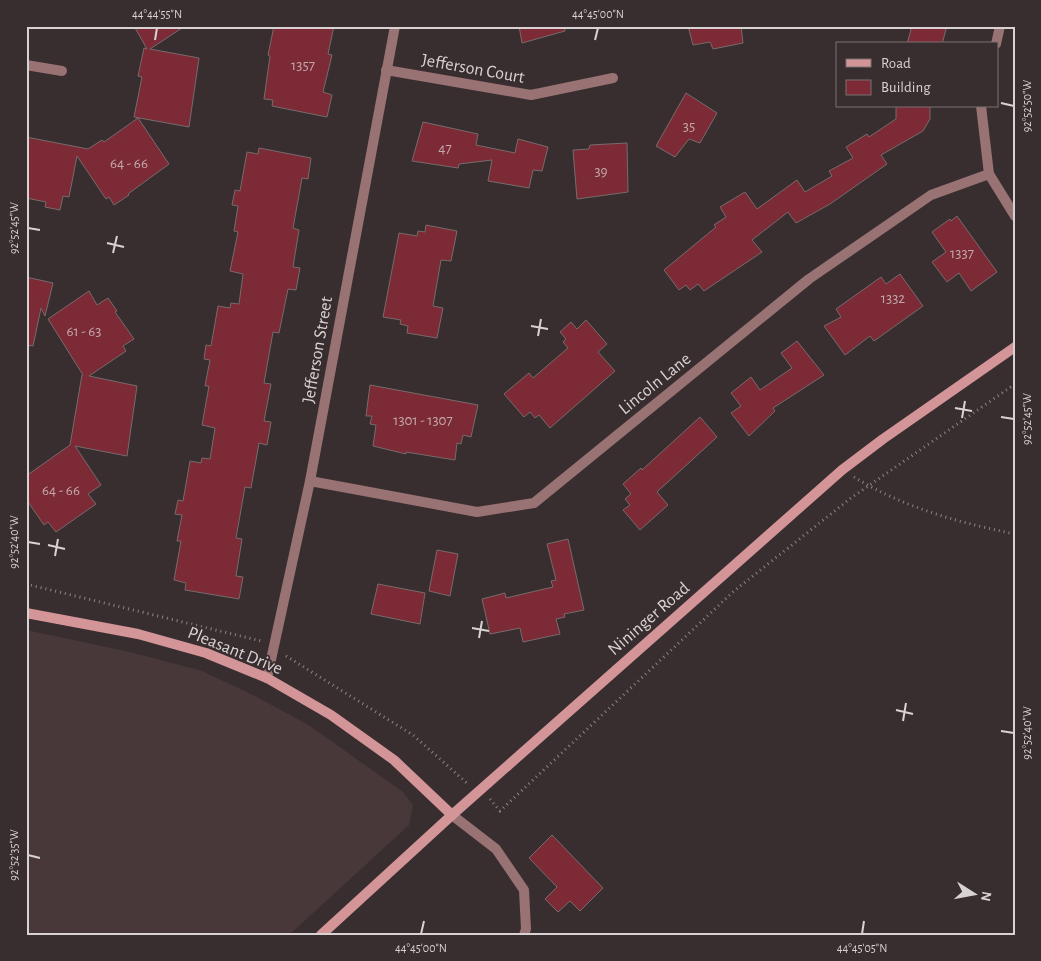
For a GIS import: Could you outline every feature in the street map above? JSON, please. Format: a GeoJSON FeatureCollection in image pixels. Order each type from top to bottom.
{"type":"FeatureCollection","features":[{"type":"Feature","properties":{"kind":"street","name":"Jefferson Street"},"geometry":{"type":"LineString","coordinates":[[267,678],[310,481],[394,26]]}},
{"type":"Feature","properties":{"kind":"street"},"geometry":{"type":"LineString","coordinates":[[996,42],[1000,26]]}},
{"type":"Feature","properties":{"kind":"street"},"geometry":{"type":"LineString","coordinates":[[26,64],[62,71]]}},
{"type":"Feature","properties":{"kind":"street","name":"Jefferson Court"},"geometry":{"type":"LineString","coordinates":[[386,70],[531,95],[613,78]]}},
{"type":"Feature","properties":{"kind":"street"},"geometry":{"type":"LineString","coordinates":[[982,108],[990,174],[1015,216]]}},
{"type":"Feature","properties":{"kind":"street","name":"Lincoln Lane"},"geometry":{"type":"LineString","coordinates":[[310,481],[477,512],[534,503],[809,279],[931,195],[990,174]]}},
{"type":"Feature","properties":{"kind":"street","name":"Nininger Road"},"geometry":{"type":"LineString","coordinates":[[321,935],[452,815],[842,470],[883,439],[1015,347]]}},
{"type":"Feature","properties":{"kind":"street","name":"Pleasant Drive"},"geometry":{"type":"LineString","coordinates":[[26,613],[138,634],[206,654],[267,678],[331,715],[394,760],[452,815]]}},
{"type":"Feature","properties":{"kind":"street"},"geometry":{"type":"LineString","coordinates":[[452,815],[496,849],[524,890],[526,929],[524,935]]}},
{"type":"Feature","properties":{"kind":"path"},"geometry":{"type":"LineString","coordinates":[[413,735],[480,791],[500,811],[734,591],[868,486],[1015,384]]}},
{"type":"Feature","properties":{"kind":"path"},"geometry":{"type":"LineString","coordinates":[[868,486],[943,518],[1015,534]]}},
{"type":"Feature","properties":{"kind":"shaded area"},"geometry":{"type":"Polygon","coordinates":[[[26,630],[130,652],[202,671],[255,696],[310,726],[403,792],[413,805],[409,825],[289,935],[26,935],[26,630]]]}},
{"type":"Feature","properties":{"kind":"building"},"geometry":{"type":"Polygon","coordinates":[[[134,26],[185,26],[150,49],[199,58],[189,127],[134,117],[142,77],[138,76],[144,48],[147,49],[134,26]]]}},
{"type":"Feature","properties":{"kind":"building"},"geometry":{"type":"Polygon","coordinates":[[[274,26],[334,26],[328,54],[332,55],[323,92],[332,95],[327,117],[272,106],[273,100],[264,99],[270,56],[268,55],[274,26]]]}},
{"type":"Feature","properties":{"kind":"building"},"geometry":{"type":"Polygon","coordinates":[[[519,26],[564,26],[565,31],[522,43],[519,26]]]}},
{"type":"Feature","properties":{"kind":"building"},"geometry":{"type":"Polygon","coordinates":[[[688,26],[741,26],[743,43],[713,49],[710,42],[693,45],[688,26]]]}},
{"type":"Feature","properties":{"kind":"building"},"geometry":{"type":"Polygon","coordinates":[[[912,26],[947,26],[943,42],[908,42],[912,26]]]}},
{"type":"Feature","properties":{"kind":"building"},"geometry":{"type":"Polygon","coordinates":[[[686,93],[717,113],[700,143],[689,139],[675,157],[656,146],[686,93]]]}},
{"type":"Feature","properties":{"kind":"building"},"geometry":{"type":"Polygon","coordinates":[[[896,108],[930,108],[930,119],[923,131],[881,155],[887,164],[830,204],[796,223],[788,212],[752,240],[762,252],[704,291],[698,284],[690,290],[686,285],[679,290],[664,270],[716,227],[714,225],[726,217],[720,207],[745,192],[757,209],[797,180],[805,192],[832,176],[829,171],[853,158],[846,147],[867,134],[869,137],[896,119],[896,108]]]}},
{"type":"Feature","properties":{"kind":"building"},"geometry":{"type":"Polygon","coordinates":[[[138,118],[169,164],[129,195],[114,205],[109,197],[106,199],[77,156],[69,197],[63,196],[60,210],[45,207],[46,202],[26,198],[26,137],[88,149],[102,140],[104,142],[138,118]]]}},
{"type":"Feature","properties":{"kind":"building"},"geometry":{"type":"Polygon","coordinates":[[[423,122],[478,134],[476,145],[515,153],[518,139],[548,147],[542,171],[533,170],[529,188],[488,181],[492,160],[459,164],[458,168],[412,161],[423,122]]]}},
{"type":"Feature","properties":{"kind":"building"},"geometry":{"type":"Polygon","coordinates":[[[627,143],[628,192],[577,199],[573,150],[589,149],[590,145],[627,143]]]}},
{"type":"Feature","properties":{"kind":"building"},"geometry":{"type":"Polygon","coordinates":[[[259,148],[311,158],[308,179],[302,178],[293,228],[299,230],[293,267],[300,268],[296,290],[288,289],[279,333],[273,332],[264,383],[271,384],[264,421],[271,422],[267,445],[259,443],[251,488],[245,487],[236,538],[242,539],[236,576],[243,577],[239,599],[185,590],[186,583],[174,580],[181,541],[177,541],[182,515],[175,514],[178,500],[183,501],[190,461],[201,463],[202,458],[210,459],[215,428],[202,425],[209,386],[205,386],[210,360],[204,359],[206,345],[211,346],[218,306],[230,308],[231,303],[239,304],[243,274],[230,271],[238,232],[234,231],[238,206],[232,205],[235,190],[240,191],[247,152],[258,154],[259,148]]]}},
{"type":"Feature","properties":{"kind":"building"},"geometry":{"type":"Polygon","coordinates":[[[957,216],[997,272],[971,291],[959,273],[947,282],[932,262],[946,252],[932,232],[957,216]]]}},
{"type":"Feature","properties":{"kind":"building"},"geometry":{"type":"Polygon","coordinates":[[[426,225],[457,231],[451,261],[441,260],[433,306],[443,308],[437,338],[407,333],[408,326],[400,324],[401,320],[383,317],[399,233],[417,236],[418,231],[425,232],[426,225]]]}},
{"type":"Feature","properties":{"kind":"building"},"geometry":{"type":"Polygon","coordinates":[[[900,274],[923,306],[874,341],[870,336],[845,355],[824,326],[841,317],[836,309],[881,277],[886,284],[900,274]]]}},
{"type":"Feature","properties":{"kind":"building"},"geometry":{"type":"Polygon","coordinates":[[[26,277],[53,283],[45,316],[41,308],[33,346],[26,345],[26,277]]]}},
{"type":"Feature","properties":{"kind":"building"},"geometry":{"type":"Polygon","coordinates":[[[89,291],[97,305],[108,298],[117,311],[115,312],[134,339],[123,346],[126,351],[89,376],[137,386],[127,456],[75,446],[101,485],[88,494],[96,504],[56,532],[48,522],[44,525],[26,499],[26,476],[70,445],[83,375],[48,319],[89,291]]]}},
{"type":"Feature","properties":{"kind":"building"},"geometry":{"type":"Polygon","coordinates":[[[586,320],[607,344],[598,352],[615,371],[550,428],[539,415],[535,418],[530,412],[524,417],[504,394],[529,373],[533,378],[568,348],[563,342],[566,339],[560,332],[571,322],[577,329],[586,320]]]}},
{"type":"Feature","properties":{"kind":"building"},"geometry":{"type":"Polygon","coordinates":[[[797,341],[824,375],[773,408],[775,411],[749,436],[731,413],[741,406],[731,393],[751,377],[760,390],[792,368],[781,353],[797,341]]]}},
{"type":"Feature","properties":{"kind":"building"},"geometry":{"type":"Polygon","coordinates":[[[370,385],[478,405],[471,437],[463,435],[461,444],[457,443],[455,460],[406,452],[406,454],[373,446],[376,425],[370,424],[372,416],[366,416],[370,385]]]}},
{"type":"Feature","properties":{"kind":"building"},"geometry":{"type":"Polygon","coordinates":[[[700,417],[717,437],[657,492],[668,505],[640,530],[623,510],[630,505],[625,499],[631,494],[623,484],[641,468],[642,470],[700,417]]]}},
{"type":"Feature","properties":{"kind":"building"},"geometry":{"type":"Polygon","coordinates":[[[568,539],[584,610],[564,614],[565,617],[556,619],[560,634],[523,642],[520,628],[490,634],[482,599],[505,593],[506,598],[553,587],[551,581],[556,580],[547,544],[568,539]]]}},
{"type":"Feature","properties":{"kind":"building"},"geometry":{"type":"Polygon","coordinates":[[[437,550],[458,554],[450,596],[429,591],[437,550]]]}},
{"type":"Feature","properties":{"kind":"building"},"geometry":{"type":"Polygon","coordinates":[[[378,584],[425,593],[420,624],[371,614],[378,584]]]}},
{"type":"Feature","properties":{"kind":"building"},"geometry":{"type":"Polygon","coordinates":[[[552,835],[603,888],[580,911],[570,901],[558,912],[545,899],[557,887],[529,858],[552,835]]]}}]}
